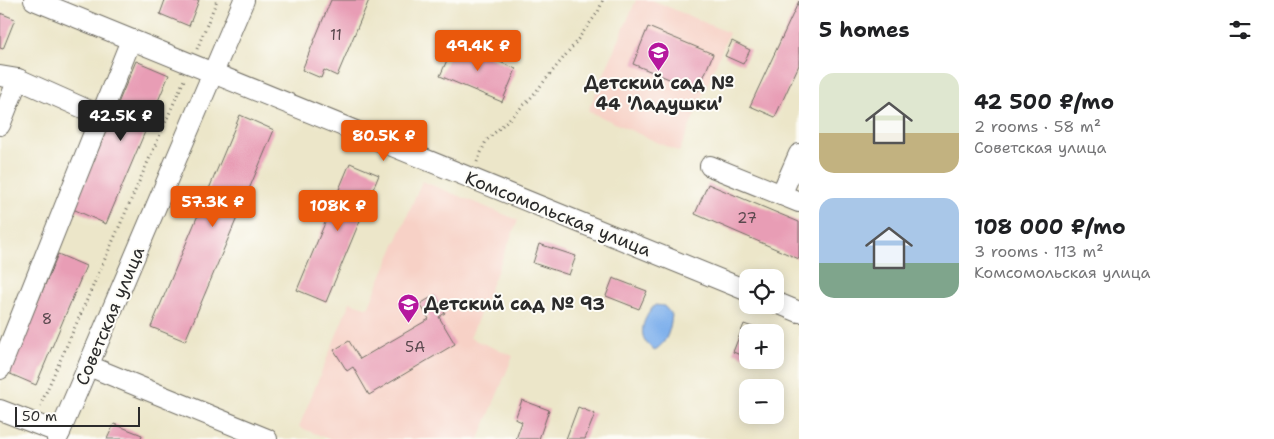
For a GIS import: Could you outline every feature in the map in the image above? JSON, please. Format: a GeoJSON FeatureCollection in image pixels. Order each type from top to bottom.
{"type":"FeatureCollection","features":[{"type":"Feature","properties":{"kind":"street","name":"Комсомольская улица"},"geometry":{"type":"LineString","coordinates":[[34,0],[74,7],[131,40],[739,287]]}},
{"type":"Feature","properties":{"kind":"street","name":"Советская улица"},"geometry":{"type":"LineString","coordinates":[[58,436],[244,0]]}},
{"type":"Feature","properties":{"kind":"street"},"geometry":{"type":"LineString","coordinates":[[0,369],[131,40]]}},
{"type":"Feature","properties":{"kind":"street"},"geometry":{"type":"LineString","coordinates":[[0,125],[9,77],[101,116]]}},
{"type":"Feature","properties":{"kind":"street"},"geometry":{"type":"LineString","coordinates":[[710,166],[790,199],[799,154]]}},
{"type":"Feature","properties":{"kind":"street"},"geometry":{"type":"LineString","coordinates":[[784,306],[799,312]]}},
{"type":"Feature","properties":{"kind":"street"},"geometry":{"type":"LineString","coordinates":[[89,366],[268,439]]}},
{"type":"Feature","properties":{"kind":"street"},"geometry":{"type":"LineString","coordinates":[[0,410],[58,436]]}},
{"type":"Feature","properties":{"kind":"path"},"geometry":{"type":"LineString","coordinates":[[32,423],[191,64],[217,0]]}},
{"type":"Feature","properties":{"kind":"path"},"geometry":{"type":"LineString","coordinates":[[470,178],[486,141],[534,94],[598,12],[603,0]]}},
{"type":"Feature","properties":{"kind":"shaded area","name":"Детский сад № 44 'Ладушки'"},"geometry":{"type":"Polygon","coordinates":[[[636,0],[652,0],[729,33],[679,152],[588,111],[636,0]]]}},
{"type":"Feature","properties":{"kind":"shaded area","name":"Детский сад № 93"},"geometry":{"type":"Polygon","coordinates":[[[422,181],[518,220],[470,338],[513,356],[479,439],[329,439],[299,427],[350,302],[368,308],[422,181]]]}},
{"type":"Feature","properties":{"kind":"water"},"geometry":{"type":"Polygon","coordinates":[[[655,305],[664,306],[672,315],[666,339],[655,350],[645,340],[643,329],[647,316],[655,305]]]}},
{"type":"Feature","properties":{"kind":"building"},"geometry":{"type":"Polygon","coordinates":[[[165,0],[199,0],[189,26],[160,14],[165,0]]]}},
{"type":"Feature","properties":{"kind":"building"},"geometry":{"type":"Polygon","coordinates":[[[331,0],[369,0],[337,76],[324,70],[321,78],[302,70],[331,0]]]}},
{"type":"Feature","properties":{"kind":"building"},"geometry":{"type":"Polygon","coordinates":[[[799,1],[799,65],[775,117],[750,106],[799,1]]]}},
{"type":"Feature","properties":{"kind":"building"},"geometry":{"type":"Polygon","coordinates":[[[0,13],[15,19],[3,49],[0,48],[0,13]]]}},
{"type":"Feature","properties":{"kind":"building"},"geometry":{"type":"Polygon","coordinates":[[[648,27],[713,54],[698,91],[633,64],[648,27]]]}},
{"type":"Feature","properties":{"kind":"building"},"geometry":{"type":"Polygon","coordinates":[[[732,41],[750,50],[743,64],[725,56],[732,41]]]}},
{"type":"Feature","properties":{"kind":"building"},"geometry":{"type":"Polygon","coordinates":[[[455,42],[516,69],[502,102],[440,76],[455,42]]]}},
{"type":"Feature","properties":{"kind":"building"},"geometry":{"type":"Polygon","coordinates":[[[136,61],[169,75],[106,224],[73,209],[136,61]]]}},
{"type":"Feature","properties":{"kind":"building"},"geometry":{"type":"Polygon","coordinates":[[[240,115],[274,130],[185,341],[151,327],[240,115]]]}},
{"type":"Feature","properties":{"kind":"building"},"geometry":{"type":"Polygon","coordinates":[[[350,163],[379,175],[326,302],[297,290],[350,163]]]}},
{"type":"Feature","properties":{"kind":"building"},"geometry":{"type":"Polygon","coordinates":[[[708,184],[799,222],[799,259],[695,214],[708,184]]]}},
{"type":"Feature","properties":{"kind":"building"},"geometry":{"type":"Polygon","coordinates":[[[539,244],[576,256],[569,275],[533,263],[539,244]]]}},
{"type":"Feature","properties":{"kind":"building"},"geometry":{"type":"Polygon","coordinates":[[[58,254],[86,266],[36,385],[8,373],[58,254]]]}},
{"type":"Feature","properties":{"kind":"building"},"geometry":{"type":"Polygon","coordinates":[[[613,278],[647,291],[639,309],[606,296],[613,278]]]}},
{"type":"Feature","properties":{"kind":"building"},"geometry":{"type":"Polygon","coordinates":[[[435,295],[445,313],[439,317],[455,344],[369,395],[353,367],[347,371],[334,350],[349,341],[360,359],[429,319],[420,304],[435,295]]]}},
{"type":"Feature","properties":{"kind":"building"},"geometry":{"type":"Polygon","coordinates":[[[739,337],[739,354],[733,352],[739,337]]]}},
{"type":"Feature","properties":{"kind":"building"},"geometry":{"type":"Polygon","coordinates":[[[522,400],[549,410],[539,439],[516,439],[522,422],[515,419],[522,400]]]}},
{"type":"Feature","properties":{"kind":"building"},"geometry":{"type":"Polygon","coordinates":[[[578,407],[595,414],[585,439],[566,439],[578,407]]]}},
{"type":"Feature","properties":{"kind":"building"},"geometry":{"type":"Polygon","coordinates":[[[114,424],[142,435],[141,439],[107,439],[114,424]]]}},
{"type":"Feature","properties":{"kind":"place","name":"Детский сад № 44 'Ладушки'"},"geometry":{"type":"Point","coordinates":[659,72]}},
{"type":"Feature","properties":{"kind":"place","name":"Детский сад № 93"},"geometry":{"type":"Point","coordinates":[408,323]}}]}
